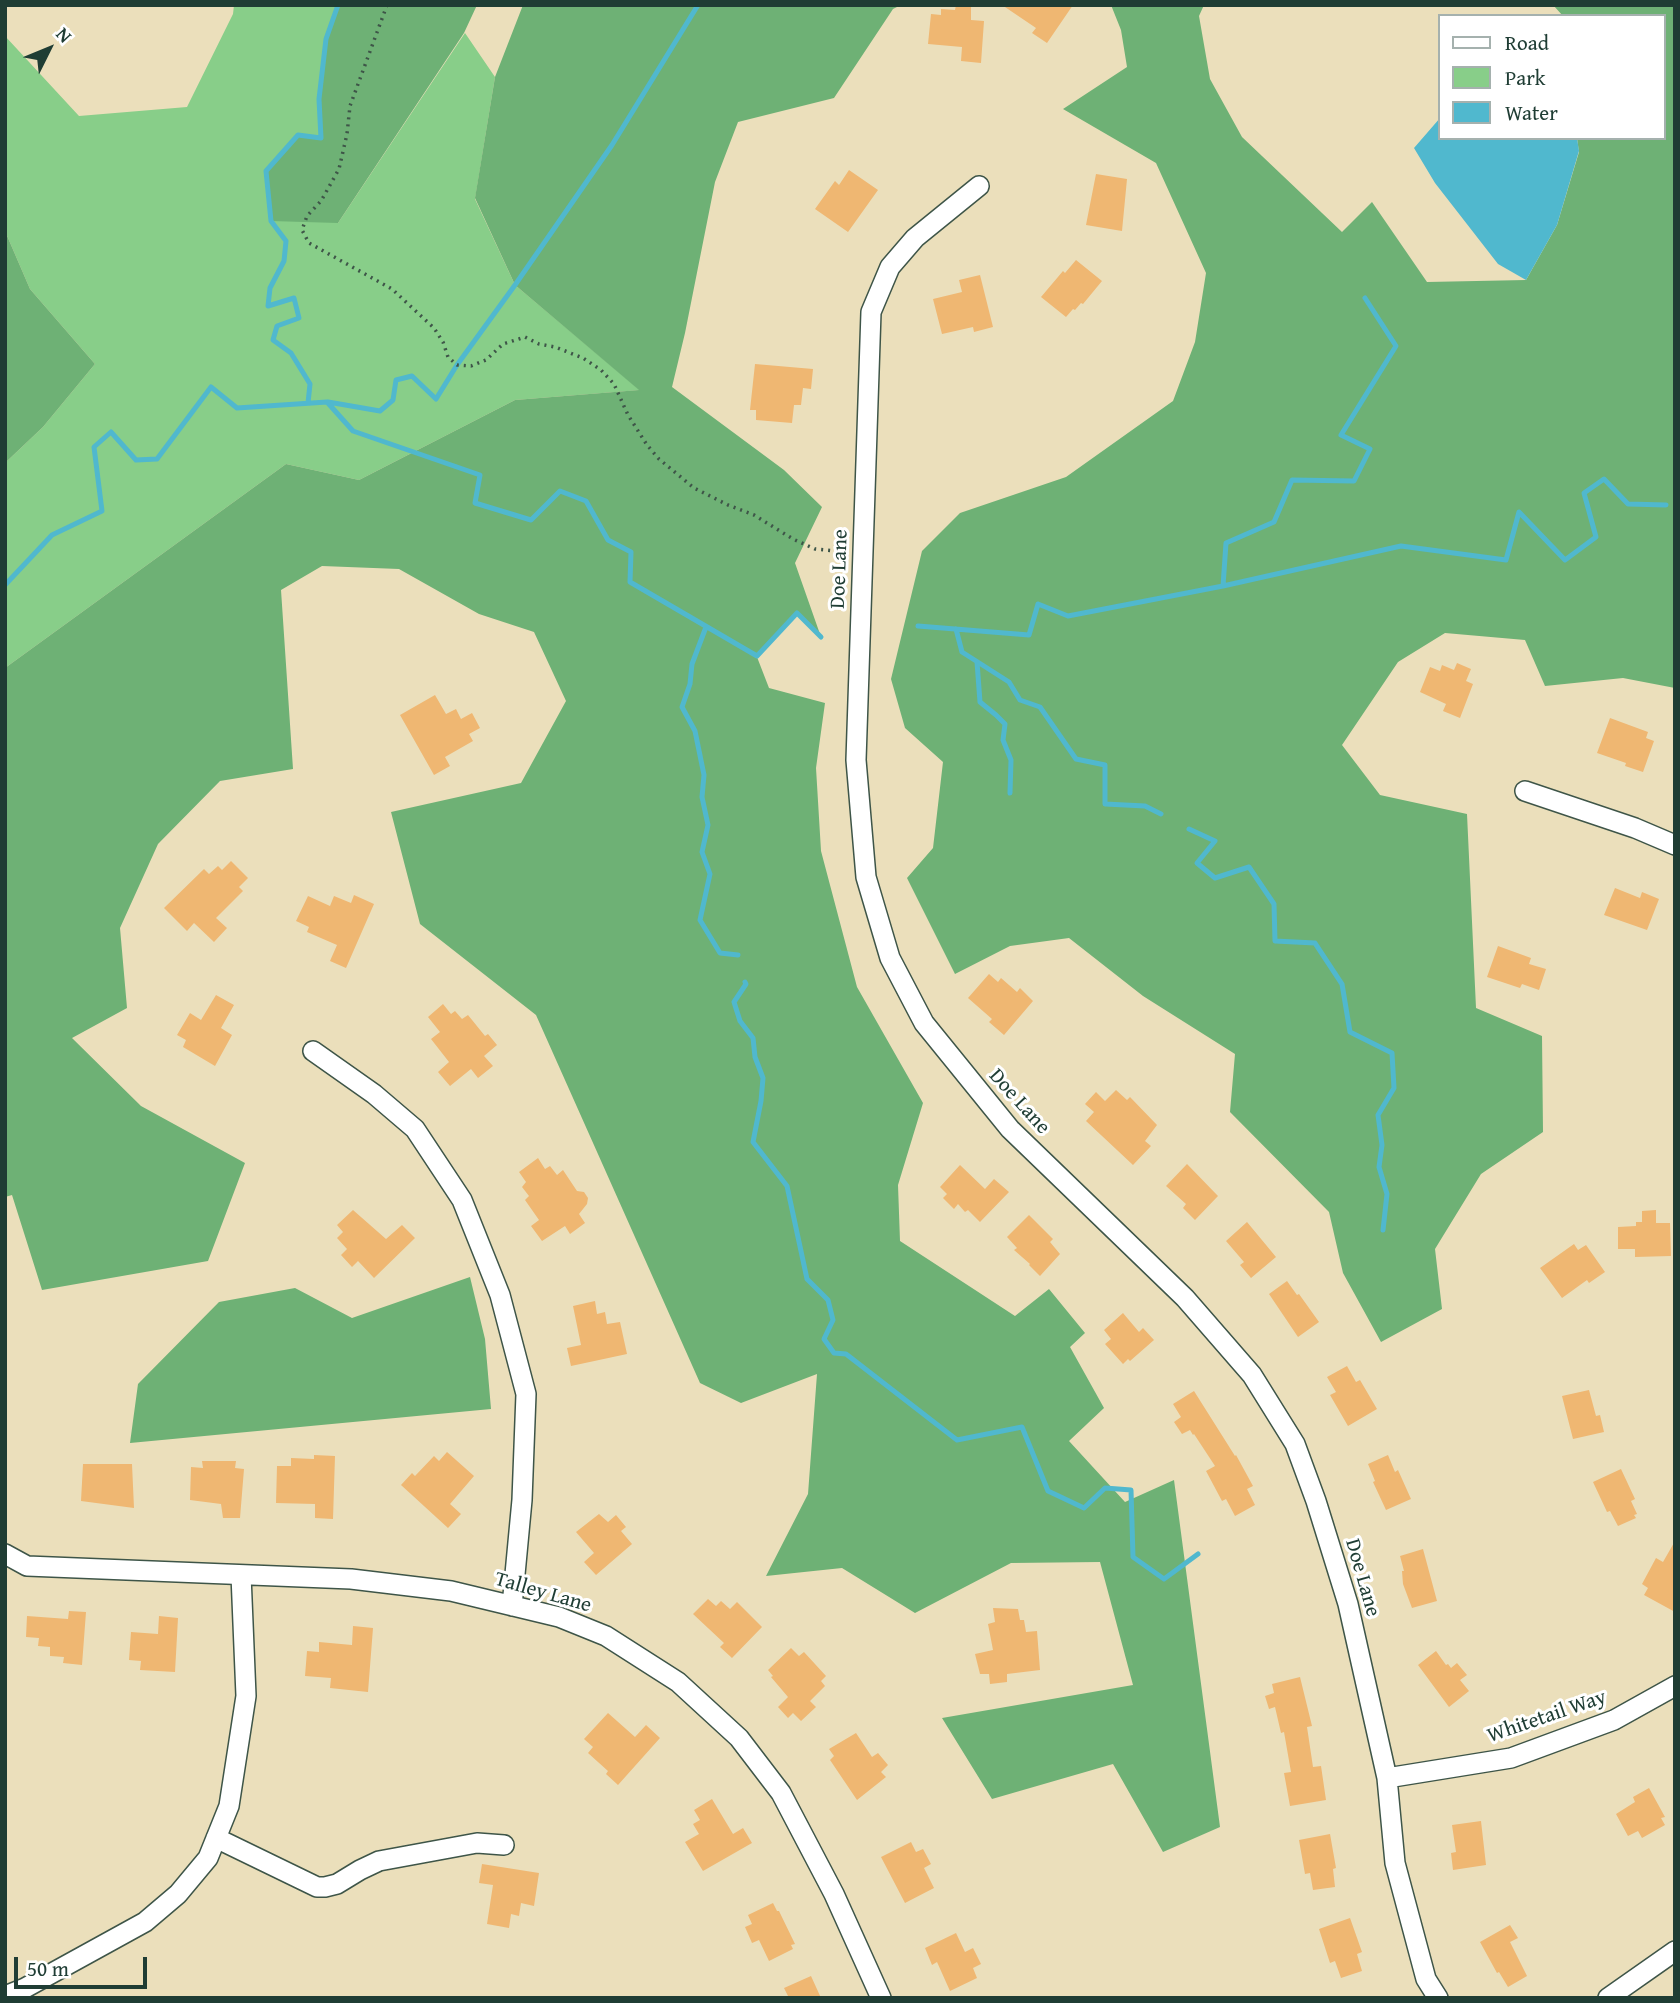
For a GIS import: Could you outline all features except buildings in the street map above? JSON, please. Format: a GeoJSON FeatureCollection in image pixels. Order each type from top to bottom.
{"type":"FeatureCollection","features":[{"type":"Feature","properties":{"kind":"street","name":"Doe Lane"},"geometry":{"type":"LineString","coordinates":[[979,186],[915,238],[890,267],[871,312],[856,760],[866,877],[890,958],[924,1023],[1010,1129],[1185,1298],[1252,1376],[1295,1444],[1348,1604],[1387,1778],[1395,1863],[1426,1979],[1438,1998]]}},
{"type":"Feature","properties":{"kind":"street"},"geometry":{"type":"LineString","coordinates":[[1525,791],[1635,828],[1675,845]]}},
{"type":"Feature","properties":{"kind":"street"},"geometry":{"type":"LineString","coordinates":[[313,1051],[374,1094],[415,1129],[463,1200],[500,1295],[526,1394],[522,1500],[512,1606]]}},
{"type":"Feature","properties":{"kind":"street","name":"Talley Lane"},"geometry":{"type":"LineString","coordinates":[[5,1554],[27,1566],[364,1580],[451,1591],[559,1617],[606,1636],[678,1682],[739,1738],[781,1793],[834,1894],[881,1998]]}},
{"type":"Feature","properties":{"kind":"street"},"geometry":{"type":"LineString","coordinates":[[5,1996],[26,1988],[145,1922],[178,1894],[208,1858],[229,1806],[246,1696],[241,1575]]}},
{"type":"Feature","properties":{"kind":"street","name":"Whitetail Way"},"geometry":{"type":"LineString","coordinates":[[1387,1778],[1511,1758],[1614,1720],[1675,1686]]}},
{"type":"Feature","properties":{"kind":"street"},"geometry":{"type":"LineString","coordinates":[[216,1838],[317,1887],[337,1884],[379,1861],[477,1843],[504,1845]]}},
{"type":"Feature","properties":{"kind":"street"},"geometry":{"type":"LineString","coordinates":[[1608,1998],[1675,1951]]}},
{"type":"Feature","properties":{"kind":"path"},"geometry":{"type":"LineString","coordinates":[[387,5],[350,106],[339,169],[321,201],[307,216],[302,230],[309,243],[391,289],[434,328],[448,357],[457,365],[471,366],[486,360],[503,344],[525,337],[583,358],[601,370],[614,384],[628,415],[647,445],[659,459],[694,488],[754,514],[793,539],[815,549],[863,554]]}},
{"type":"Feature","properties":{"kind":"green space"},"geometry":{"type":"Polygon","coordinates":[[[234,5],[338,5],[326,39],[319,99],[321,138],[338,223],[465,33],[495,77],[475,199],[515,285],[640,390],[515,400],[359,480],[286,464],[5,668],[5,463],[43,427],[95,364],[30,289],[5,231],[5,36],[79,116],[187,107],[233,14],[234,5]]]}},
{"type":"Feature","properties":{"kind":"green space"},"geometry":{"type":"Polygon","coordinates":[[[338,5],[477,5],[464,33],[338,223],[271,221],[266,171],[298,135],[321,138],[319,99],[326,39],[338,5]]]}},
{"type":"Feature","properties":{"kind":"green space"},"geometry":{"type":"Polygon","coordinates":[[[523,5],[901,5],[893,9],[834,98],[738,122],[715,182],[672,387],[784,470],[822,507],[795,563],[821,637],[797,613],[757,657],[769,688],[825,703],[816,768],[821,851],[857,987],[923,1103],[898,1185],[900,1241],[1015,1316],[1049,1289],[1085,1333],[1070,1347],[1104,1408],[1069,1441],[1125,1502],[1174,1480],[1220,1827],[1163,1852],[1113,1764],[992,1799],[942,1718],[1133,1685],[1100,1562],[1011,1563],[915,1613],[842,1568],[766,1576],[808,1494],[817,1374],[741,1403],[700,1383],[536,1015],[420,924],[391,812],[521,783],[566,701],[534,632],[479,614],[399,569],[322,566],[281,590],[293,769],[220,781],[158,844],[120,928],[127,1008],[72,1038],[141,1106],[245,1163],[208,1261],[42,1290],[12,1195],[5,1197],[5,668],[286,464],[359,480],[515,400],[639,390],[515,285],[475,198],[495,77],[523,5]]]}},
{"type":"Feature","properties":{"kind":"green space"},"geometry":{"type":"Polygon","coordinates":[[[1111,5],[1204,5],[1199,16],[1210,79],[1242,137],[1342,232],[1372,202],[1427,282],[1526,280],[1557,225],[1579,152],[1577,140],[1666,140],[1666,14],[1561,14],[1553,5],[1675,5],[1675,688],[1623,678],[1545,686],[1525,640],[1445,633],[1398,662],[1342,745],[1380,795],[1467,814],[1476,1008],[1542,1036],[1543,1132],[1481,1174],[1435,1249],[1442,1309],[1381,1342],[1343,1273],[1329,1212],[1230,1112],[1235,1054],[1143,996],[1069,938],[1010,946],[955,974],[907,878],[933,848],[943,762],[905,728],[891,679],[922,551],[960,513],[1066,477],[1173,401],[1195,342],[1206,273],[1156,163],[1063,109],[1127,67],[1121,30],[1111,5]]]}},
{"type":"Feature","properties":{"kind":"green space"},"geometry":{"type":"Polygon","coordinates":[[[5,231],[30,289],[95,364],[43,427],[5,463],[5,231]]]}},
{"type":"Feature","properties":{"kind":"green space"},"geometry":{"type":"Polygon","coordinates":[[[470,1277],[485,1339],[491,1409],[130,1443],[138,1384],[219,1302],[295,1288],[352,1318],[470,1277]]]}},
{"type":"Feature","properties":{"kind":"water"},"geometry":{"type":"Polygon","coordinates":[[[1438,120],[1438,140],[1577,140],[1579,151],[1557,225],[1526,280],[1498,264],[1435,183],[1414,148],[1438,120]]]}},
{"type":"Feature","properties":{"kind":"waterway"},"geometry":{"type":"LineString","coordinates":[[308,403],[310,384],[291,353],[273,340],[277,326],[299,318],[294,298],[268,306],[270,288],[284,261],[286,241],[271,221],[266,171],[298,135],[321,138],[319,99],[326,39],[338,5]]}},
{"type":"Feature","properties":{"kind":"waterway"},"geometry":{"type":"LineString","coordinates":[[328,402],[380,411],[393,400],[396,380],[412,376],[436,399],[457,365],[612,145],[698,5]]}},
{"type":"Feature","properties":{"kind":"waterway"},"geometry":{"type":"LineString","coordinates":[[1223,586],[1226,543],[1274,522],[1292,480],[1354,481],[1370,449],[1341,435],[1396,346],[1365,298]]}},
{"type":"Feature","properties":{"kind":"waterway"},"geometry":{"type":"LineString","coordinates":[[5,585],[52,535],[102,511],[94,447],[111,432],[136,460],[157,459],[211,387],[237,408],[327,402],[353,431],[480,475],[475,503],[531,520],[560,491],[586,501],[608,540],[631,552],[630,582],[757,656],[797,613],[821,637]]}},
{"type":"Feature","properties":{"kind":"waterway"},"geometry":{"type":"LineString","coordinates":[[918,626],[1029,635],[1038,604],[1068,616],[1223,586],[1401,546],[1506,560],[1519,512],[1565,560],[1596,537],[1584,493],[1604,479],[1628,504],[1666,505]]}},
{"type":"Feature","properties":{"kind":"waterway"},"geometry":{"type":"LineString","coordinates":[[706,627],[692,664],[690,684],[682,707],[695,731],[704,775],[702,797],[708,825],[702,852],[710,874],[700,920],[720,953],[738,955]]}},
{"type":"Feature","properties":{"kind":"waterway"},"geometry":{"type":"LineString","coordinates":[[956,629],[962,652],[1009,682],[1020,700],[1040,707],[1076,759],[1105,765],[1105,804],[1145,806],[1161,814]]}},
{"type":"Feature","properties":{"kind":"waterway"},"geometry":{"type":"LineString","coordinates":[[977,662],[980,702],[1005,724],[1003,740],[1011,760],[1010,793]]}},
{"type":"Feature","properties":{"kind":"waterway"},"geometry":{"type":"LineString","coordinates":[[1189,829],[1215,841],[1197,863],[1215,878],[1249,867],[1274,904],[1275,941],[1315,943],[1342,984],[1350,1032],[1392,1053],[1394,1088],[1378,1115],[1382,1145],[1379,1167],[1387,1194],[1383,1230]]}},
{"type":"Feature","properties":{"kind":"waterway"},"geometry":{"type":"LineString","coordinates":[[745,982],[734,1002],[740,1021],[753,1038],[755,1057],[763,1078],[753,1142],[787,1186],[807,1279],[828,1300],[833,1320],[824,1339],[834,1353],[846,1354],[957,1440],[1022,1427],[1048,1491],[1084,1508],[1105,1488],[1131,1490],[1133,1557],[1164,1579],[1198,1554]]}}]}
